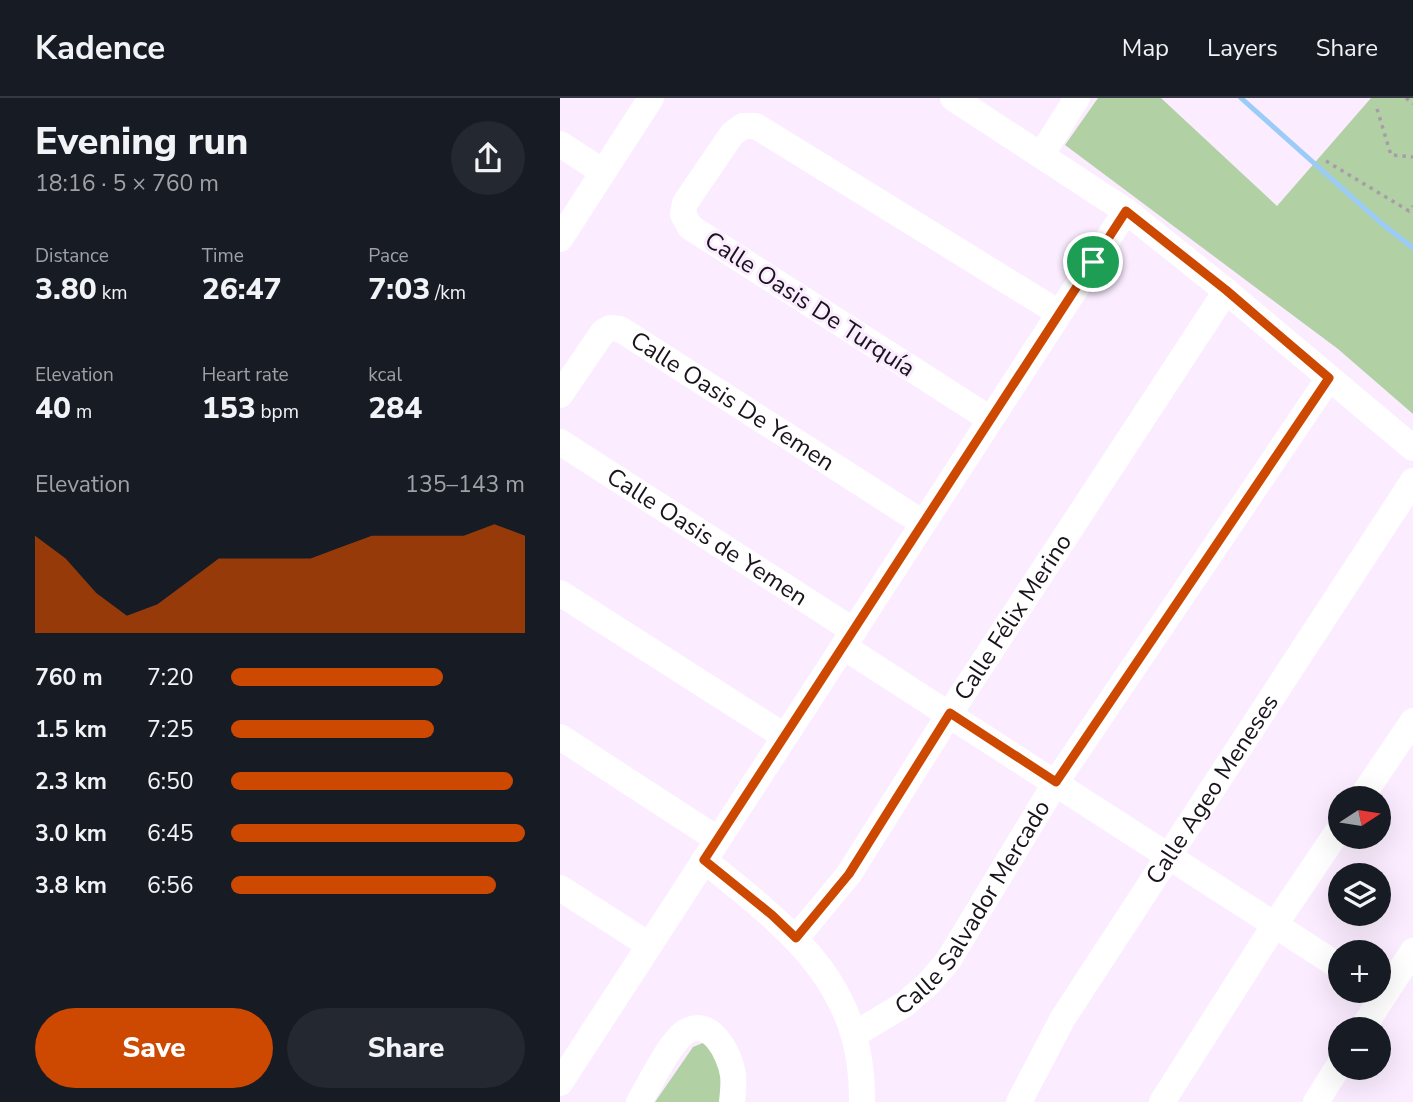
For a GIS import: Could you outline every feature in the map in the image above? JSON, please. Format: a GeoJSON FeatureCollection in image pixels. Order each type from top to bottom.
{"type":"FeatureCollection","features":[{"type":"Feature","properties":{"kind":"street"},"geometry":{"type":"LineString","coordinates":[[560,239],[651,98]]}},
{"type":"Feature","properties":{"kind":"street"},"geometry":{"type":"LineString","coordinates":[[953,98],[1126,211],[1226,290],[1413,448]]}},
{"type":"Feature","properties":{"kind":"street"},"geometry":{"type":"LineString","coordinates":[[1042,155],[1077,98]]}},
{"type":"Feature","properties":{"kind":"street","name":"Calle Oasis De Turquía"},"geometry":{"type":"LineString","coordinates":[[990,419],[690,227],[683,214],[685,203],[732,134],[743,126],[756,126],[1059,313]]}},
{"type":"Feature","properties":{"kind":"street"},"geometry":{"type":"LineString","coordinates":[[560,144],[603,172]]}},
{"type":"Feature","properties":{"kind":"street"},"geometry":{"type":"LineString","coordinates":[[560,1083],[1126,211]]}},
{"type":"Feature","properties":{"kind":"street","name":"Calle Félix Merino"},"geometry":{"type":"LineString","coordinates":[[796,938],[849,874],[950,713],[1226,290]]}},
{"type":"Feature","properties":{"kind":"street","name":"Calle Oasis De Yemen"},"geometry":{"type":"LineString","coordinates":[[560,394],[603,332],[610,328],[620,329],[923,523]]}},
{"type":"Feature","properties":{"kind":"street","name":"Calle Salvador Mercado"},"geometry":{"type":"LineString","coordinates":[[855,1034],[905,1004],[948,961],[1056,782],[1329,378]]}},
{"type":"Feature","properties":{"kind":"street","name":"Calle Oasis de Yemen"},"geometry":{"type":"LineString","coordinates":[[560,442],[848,639],[950,713],[1328,960]]}},
{"type":"Feature","properties":{"kind":"street","name":"Calle Ageo Meneses"},"geometry":{"type":"LineString","coordinates":[[1019,1102],[1063,1018],[1413,481]]}},
{"type":"Feature","properties":{"kind":"street"},"geometry":{"type":"LineString","coordinates":[[560,593],[784,736]]}},
{"type":"Feature","properties":{"kind":"street"},"geometry":{"type":"LineString","coordinates":[[1369,786],[1413,721]]}},
{"type":"Feature","properties":{"kind":"street"},"geometry":{"type":"LineString","coordinates":[[560,737],[711,850],[796,938],[828,978],[855,1034],[862,1079],[862,1102]]}},
{"type":"Feature","properties":{"kind":"street"},"geometry":{"type":"LineString","coordinates":[[1162,1102],[1328,846]]}},
{"type":"Feature","properties":{"kind":"street"},"geometry":{"type":"LineString","coordinates":[[560,888],[649,945]]}},
{"type":"Feature","properties":{"kind":"street"},"geometry":{"type":"LineString","coordinates":[[1391,980],[1413,951]]}},
{"type":"Feature","properties":{"kind":"street"},"geometry":{"type":"LineString","coordinates":[[639,1102],[676,1041],[691,1030],[698,1029],[713,1034],[723,1047],[733,1071],[733,1102]]}},
{"type":"Feature","properties":{"kind":"street"},"geometry":{"type":"LineString","coordinates":[[1317,1102],[1330,1080]]}},
{"type":"Feature","properties":{"kind":"path"},"geometry":{"type":"LineString","coordinates":[[1406,98],[1413,104]]}},
{"type":"Feature","properties":{"kind":"path"},"geometry":{"type":"LineString","coordinates":[[1377,109],[1391,155],[1413,157]]}},
{"type":"Feature","properties":{"kind":"path"},"geometry":{"type":"LineString","coordinates":[[1326,160],[1409,211],[1413,206]]}},
{"type":"Feature","properties":{"kind":"green space"},"geometry":{"type":"Polygon","coordinates":[[[1098,98],[1161,98],[1277,206],[1371,98],[1413,98],[1413,414],[1338,349],[1065,145],[1098,98]]]}},
{"type":"Feature","properties":{"kind":"green space"},"geometry":{"type":"Polygon","coordinates":[[[705,1042],[720,1070],[723,1102],[655,1102],[693,1047],[705,1042]]]}},
{"type":"Feature","properties":{"kind":"waterway"},"geometry":{"type":"LineString","coordinates":[[1241,98],[1381,223],[1413,248]]}},
{"type":"Feature","properties":{"kind":"route"},"geometry":{"type":"LineString","coordinates":[[1126,211],[1226,290],[1329,378],[1056,782],[950,713],[849,874],[796,938],[704,860],[1093,262],[1126,211]]}}]}
